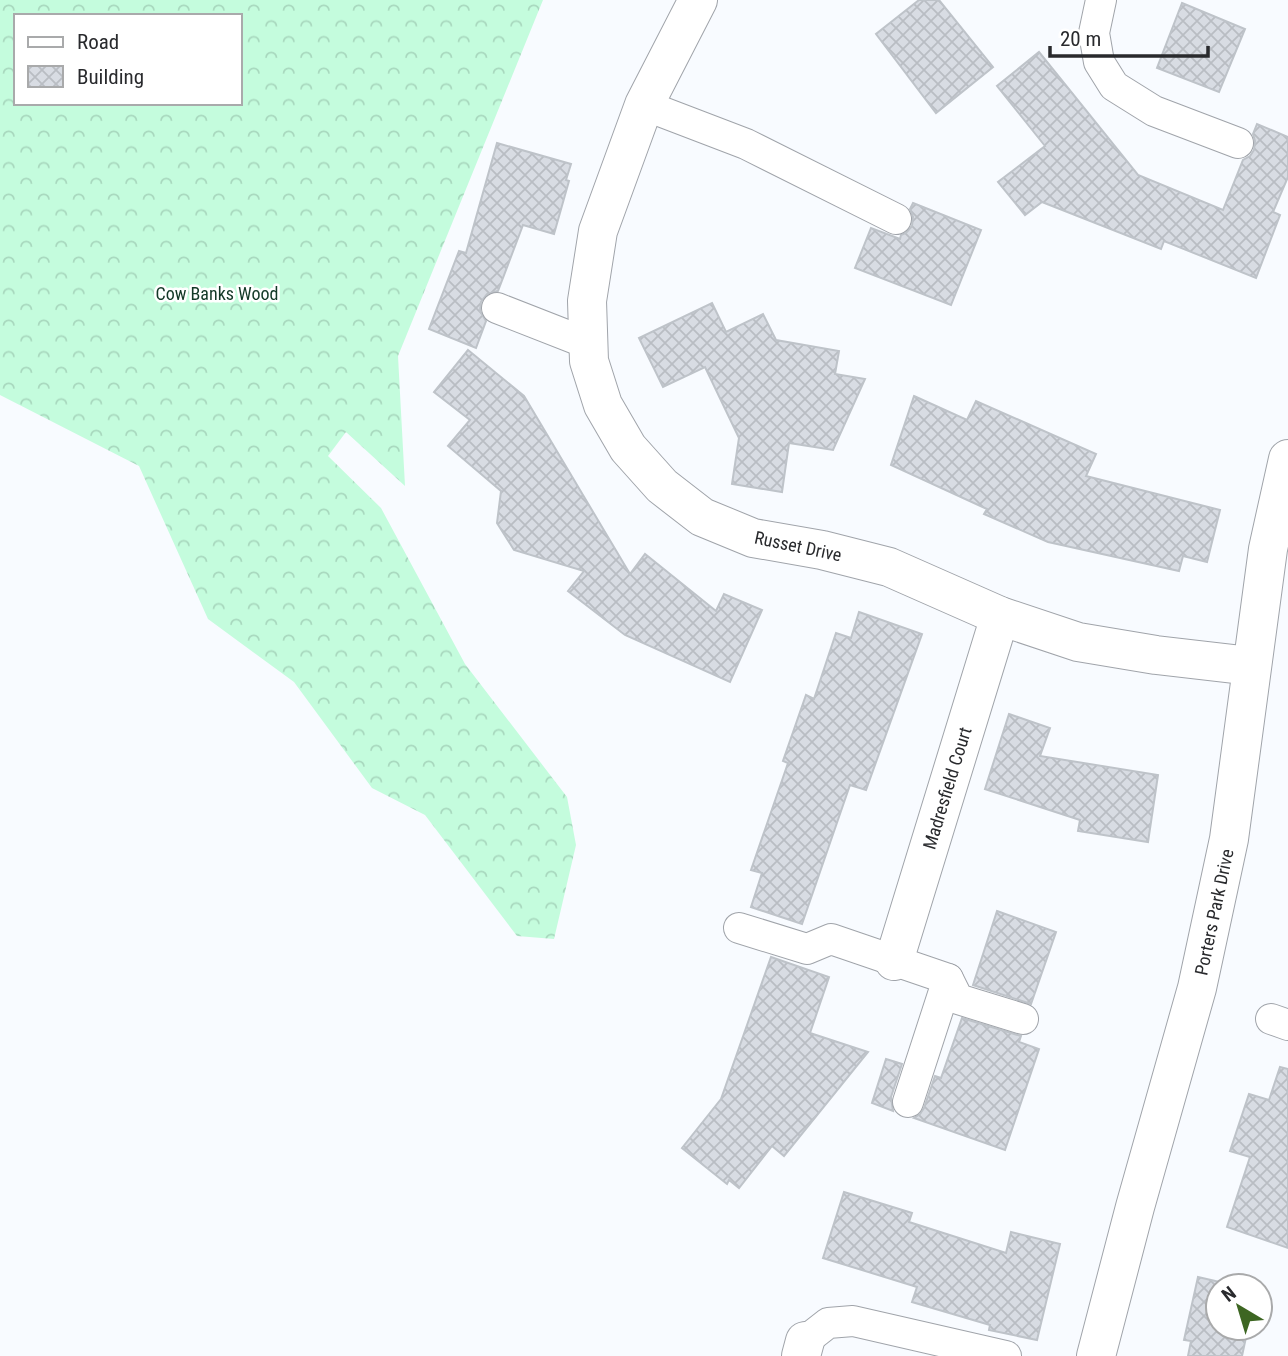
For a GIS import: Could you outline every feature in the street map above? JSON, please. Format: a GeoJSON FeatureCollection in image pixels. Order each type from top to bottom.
{"type":"FeatureCollection","features":[{"type":"Feature","properties":{"kind":"street","name":"Russet Drive"},"geometry":{"type":"LineString","coordinates":[[698,0],[644,105],[598,231],[587,301],[589,361],[603,405],[628,448],[662,486],[702,517],[753,538],[822,550],[889,567],[1000,616],[1078,642],[1156,655],[1251,666]]}},
{"type":"Feature","properties":{"kind":"street","name":"Porters Park Drive"},"geometry":{"type":"LineString","coordinates":[[1096,1356],[1197,988],[1229,839],[1268,549],[1288,459]]}},
{"type":"Feature","properties":{"kind":"street","name":"Madresfield Court"},"geometry":{"type":"LineString","coordinates":[[894,961],[1000,616]]}},
{"type":"Feature","properties":{"kind":"lane"},"geometry":{"type":"LineString","coordinates":[[1101,0],[1094,33],[1099,62],[1114,86],[1154,111],[1238,143]]}},
{"type":"Feature","properties":{"kind":"lane"},"geometry":{"type":"LineString","coordinates":[[644,105],[746,144],[897,219]]}},
{"type":"Feature","properties":{"kind":"lane"},"geometry":{"type":"LineString","coordinates":[[497,308],[589,344]]}},
{"type":"Feature","properties":{"kind":"lane"},"geometry":{"type":"LineString","coordinates":[[739,928],[807,948],[831,939],[948,979],[958,999],[1023,1019]]}},
{"type":"Feature","properties":{"kind":"lane"},"geometry":{"type":"LineString","coordinates":[[908,1102],[948,979]]}},
{"type":"Feature","properties":{"kind":"lane"},"geometry":{"type":"LineString","coordinates":[[803,1349],[828,1323],[853,1321],[1006,1356]]}},
{"type":"Feature","properties":{"kind":"green space","name":"Cow Banks Wood"},"geometry":{"type":"Polygon","coordinates":[[[0,0],[543,0],[398,356],[405,486],[346,432],[328,456],[381,508],[465,664],[567,797],[576,845],[554,939],[517,936],[425,815],[372,788],[294,682],[208,619],[139,466],[0,395],[0,0]]]}},
{"type":"Feature","properties":{"kind":"building"},"geometry":{"type":"Polygon","coordinates":[[[919,0],[939,0],[993,67],[936,113],[876,34],[919,0]]]}},
{"type":"Feature","properties":{"kind":"building"},"geometry":{"type":"Polygon","coordinates":[[[1182,3],[1245,29],[1219,92],[1157,68],[1182,3]]]}},
{"type":"Feature","properties":{"kind":"building"},"geometry":{"type":"Polygon","coordinates":[[[1039,52],[1138,175],[1223,210],[1243,160],[1254,150],[1253,134],[1257,124],[1288,137],[1288,177],[1273,212],[1280,215],[1256,278],[1164,241],[1161,249],[1042,202],[1025,215],[998,182],[1045,146],[997,86],[1039,52]]]}},
{"type":"Feature","properties":{"kind":"building"},"geometry":{"type":"Polygon","coordinates":[[[497,143],[571,164],[554,234],[523,225],[498,291],[487,294],[481,302],[480,311],[486,321],[476,348],[429,329],[459,251],[466,253],[497,143]]]}},
{"type":"Feature","properties":{"kind":"building"},"geometry":{"type":"Polygon","coordinates":[[[913,203],[981,230],[951,305],[855,268],[871,228],[900,239],[901,235],[906,233],[912,226],[910,209],[913,203]]]}},
{"type":"Feature","properties":{"kind":"building"},"geometry":{"type":"Polygon","coordinates":[[[712,303],[726,332],[763,314],[776,340],[839,351],[835,374],[865,379],[833,450],[789,443],[782,492],[732,484],[739,438],[705,367],[663,387],[639,338],[712,303]]]}},
{"type":"Feature","properties":{"kind":"building"},"geometry":{"type":"Polygon","coordinates":[[[468,350],[524,396],[630,574],[645,554],[716,611],[724,594],[762,610],[730,682],[625,635],[568,591],[584,571],[514,550],[497,523],[501,491],[448,446],[470,420],[434,392],[468,350]]]}},
{"type":"Feature","properties":{"kind":"building"},"geometry":{"type":"Polygon","coordinates":[[[914,396],[967,420],[976,401],[1096,454],[1086,476],[1220,510],[1207,562],[1183,556],[1179,571],[1048,542],[984,514],[987,509],[891,465],[914,396]]]}},
{"type":"Feature","properties":{"kind":"building"},"geometry":{"type":"Polygon","coordinates":[[[859,612],[922,634],[866,790],[850,785],[802,924],[751,907],[762,873],[751,870],[788,763],[783,761],[806,695],[814,699],[836,633],[851,638],[859,612]]]}},
{"type":"Feature","properties":{"kind":"building"},"geometry":{"type":"Polygon","coordinates":[[[1009,714],[1050,728],[1040,756],[1158,775],[1148,842],[1078,831],[1080,820],[985,789],[1009,714]]]}},
{"type":"Feature","properties":{"kind":"building"},"geometry":{"type":"Polygon","coordinates":[[[997,911],[1056,932],[1031,1004],[973,985],[997,911]]]}},
{"type":"Feature","properties":{"kind":"building"},"geometry":{"type":"Polygon","coordinates":[[[771,957],[829,977],[810,1033],[868,1052],[784,1156],[772,1146],[739,1188],[729,1180],[727,1184],[682,1148],[721,1099],[771,957]]]}},
{"type":"Feature","properties":{"kind":"building"},"geometry":{"type":"Polygon","coordinates":[[[962,1018],[1021,1036],[1019,1042],[1039,1049],[1005,1150],[914,1118],[924,1108],[935,1076],[941,1078],[962,1018]]]}},
{"type":"Feature","properties":{"kind":"building"},"geometry":{"type":"Polygon","coordinates":[[[886,1059],[902,1064],[891,1097],[893,1111],[872,1103],[886,1059]]]}},
{"type":"Feature","properties":{"kind":"building"},"geometry":{"type":"Polygon","coordinates":[[[1280,1067],[1288,1069],[1288,1248],[1227,1227],[1250,1157],[1230,1151],[1249,1094],[1269,1100],[1280,1067]]]}},
{"type":"Feature","properties":{"kind":"building"},"geometry":{"type":"Polygon","coordinates":[[[844,1192],[912,1213],[909,1222],[1006,1253],[1011,1232],[1060,1244],[1037,1340],[989,1330],[990,1325],[912,1302],[917,1287],[823,1258],[844,1192]]]}},
{"type":"Feature","properties":{"kind":"building"},"geometry":{"type":"Polygon","coordinates":[[[1198,1277],[1204,1278],[1204,1342],[1245,1342],[1242,1356],[1188,1356],[1191,1341],[1184,1340],[1198,1277]]]}}]}
